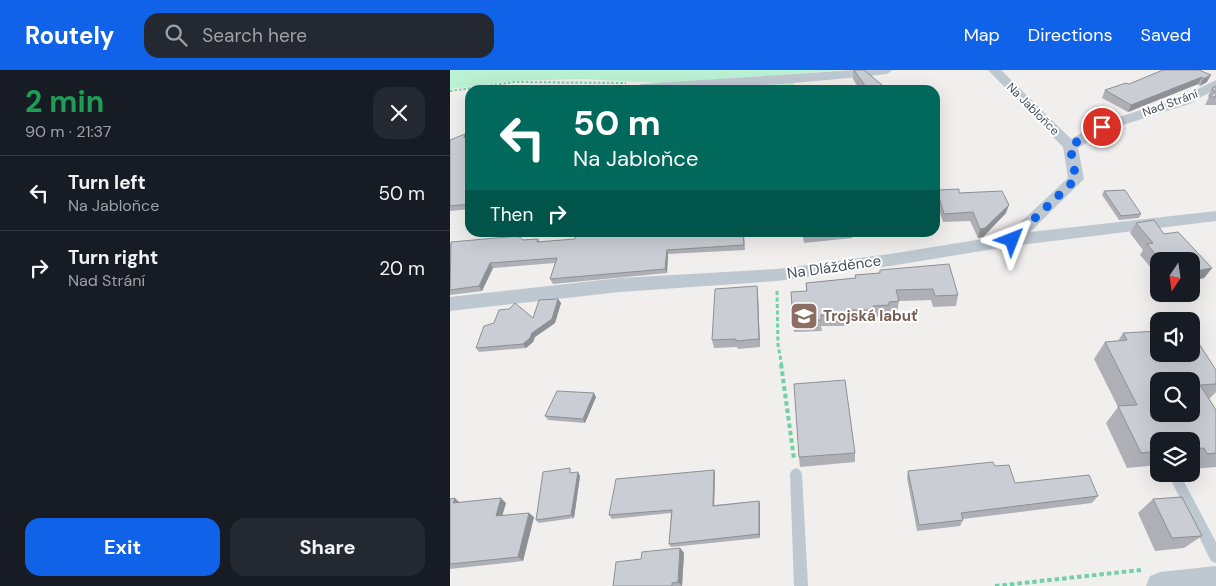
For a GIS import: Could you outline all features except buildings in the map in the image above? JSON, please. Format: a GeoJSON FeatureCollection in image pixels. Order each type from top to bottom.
{"type":"FeatureCollection","features":[{"type":"Feature","properties":{"kind":"street"},"geometry":{"type":"LineString","coordinates":[[689,85],[833,76],[887,70]]}},
{"type":"Feature","properties":{"kind":"street","name":"Na Jabloňce"},"geometry":{"type":"LineString","coordinates":[[994,70],[1070,146],[1076,179],[1012,240]]}},
{"type":"Feature","properties":{"kind":"street","name":"Nad Strání"},"geometry":{"type":"LineString","coordinates":[[1070,146],[1102,127],[1184,101],[1216,84]]}},
{"type":"Feature","properties":{"kind":"street","name":"Na Dlážděnce"},"geometry":{"type":"LineString","coordinates":[[450,304],[620,285],[777,275],[890,260],[1012,240],[1216,216]]}},
{"type":"Feature","properties":{"kind":"street"},"geometry":{"type":"LineString","coordinates":[[1155,578],[1216,580]]}},
{"type":"Feature","properties":{"kind":"lane"},"geometry":{"type":"LineString","coordinates":[[796,474],[801,586]]}},
{"type":"Feature","properties":{"kind":"lane"},"geometry":{"type":"LineString","coordinates":[[1178,482],[1216,556]]}},
{"type":"Feature","properties":{"kind":"path"},"geometry":{"type":"LineString","coordinates":[[499,85],[523,82],[629,84]]}},
{"type":"Feature","properties":{"kind":"path"},"geometry":{"type":"LineString","coordinates":[[450,91],[465,89]]}},
{"type":"Feature","properties":{"kind":"path"},"geometry":{"type":"LineString","coordinates":[[777,284],[778,345],[786,391],[796,474]]}},
{"type":"Feature","properties":{"kind":"path"},"geometry":{"type":"LineString","coordinates":[[994,586],[1155,578]]}},
{"type":"Feature","properties":{"kind":"green space"},"geometry":{"type":"Polygon","coordinates":[[[450,70],[843,70],[664,83],[581,79],[515,81],[465,85],[465,87],[450,89],[450,70]]]}},
{"type":"Feature","properties":{"kind":"green space"},"geometry":{"type":"Polygon","coordinates":[[[793,82],[794,85],[734,85],[793,82]]]}},
{"type":"Feature","properties":{"kind":"place","name":"Trojská labuť"},"geometry":{"type":"Point","coordinates":[804,316]}},
{"type":"Feature","properties":{"kind":"route"},"geometry":{"type":"LineString","coordinates":[[1012,240],[1076,179],[1076,170],[1070,146],[1102,127]]}}]}
